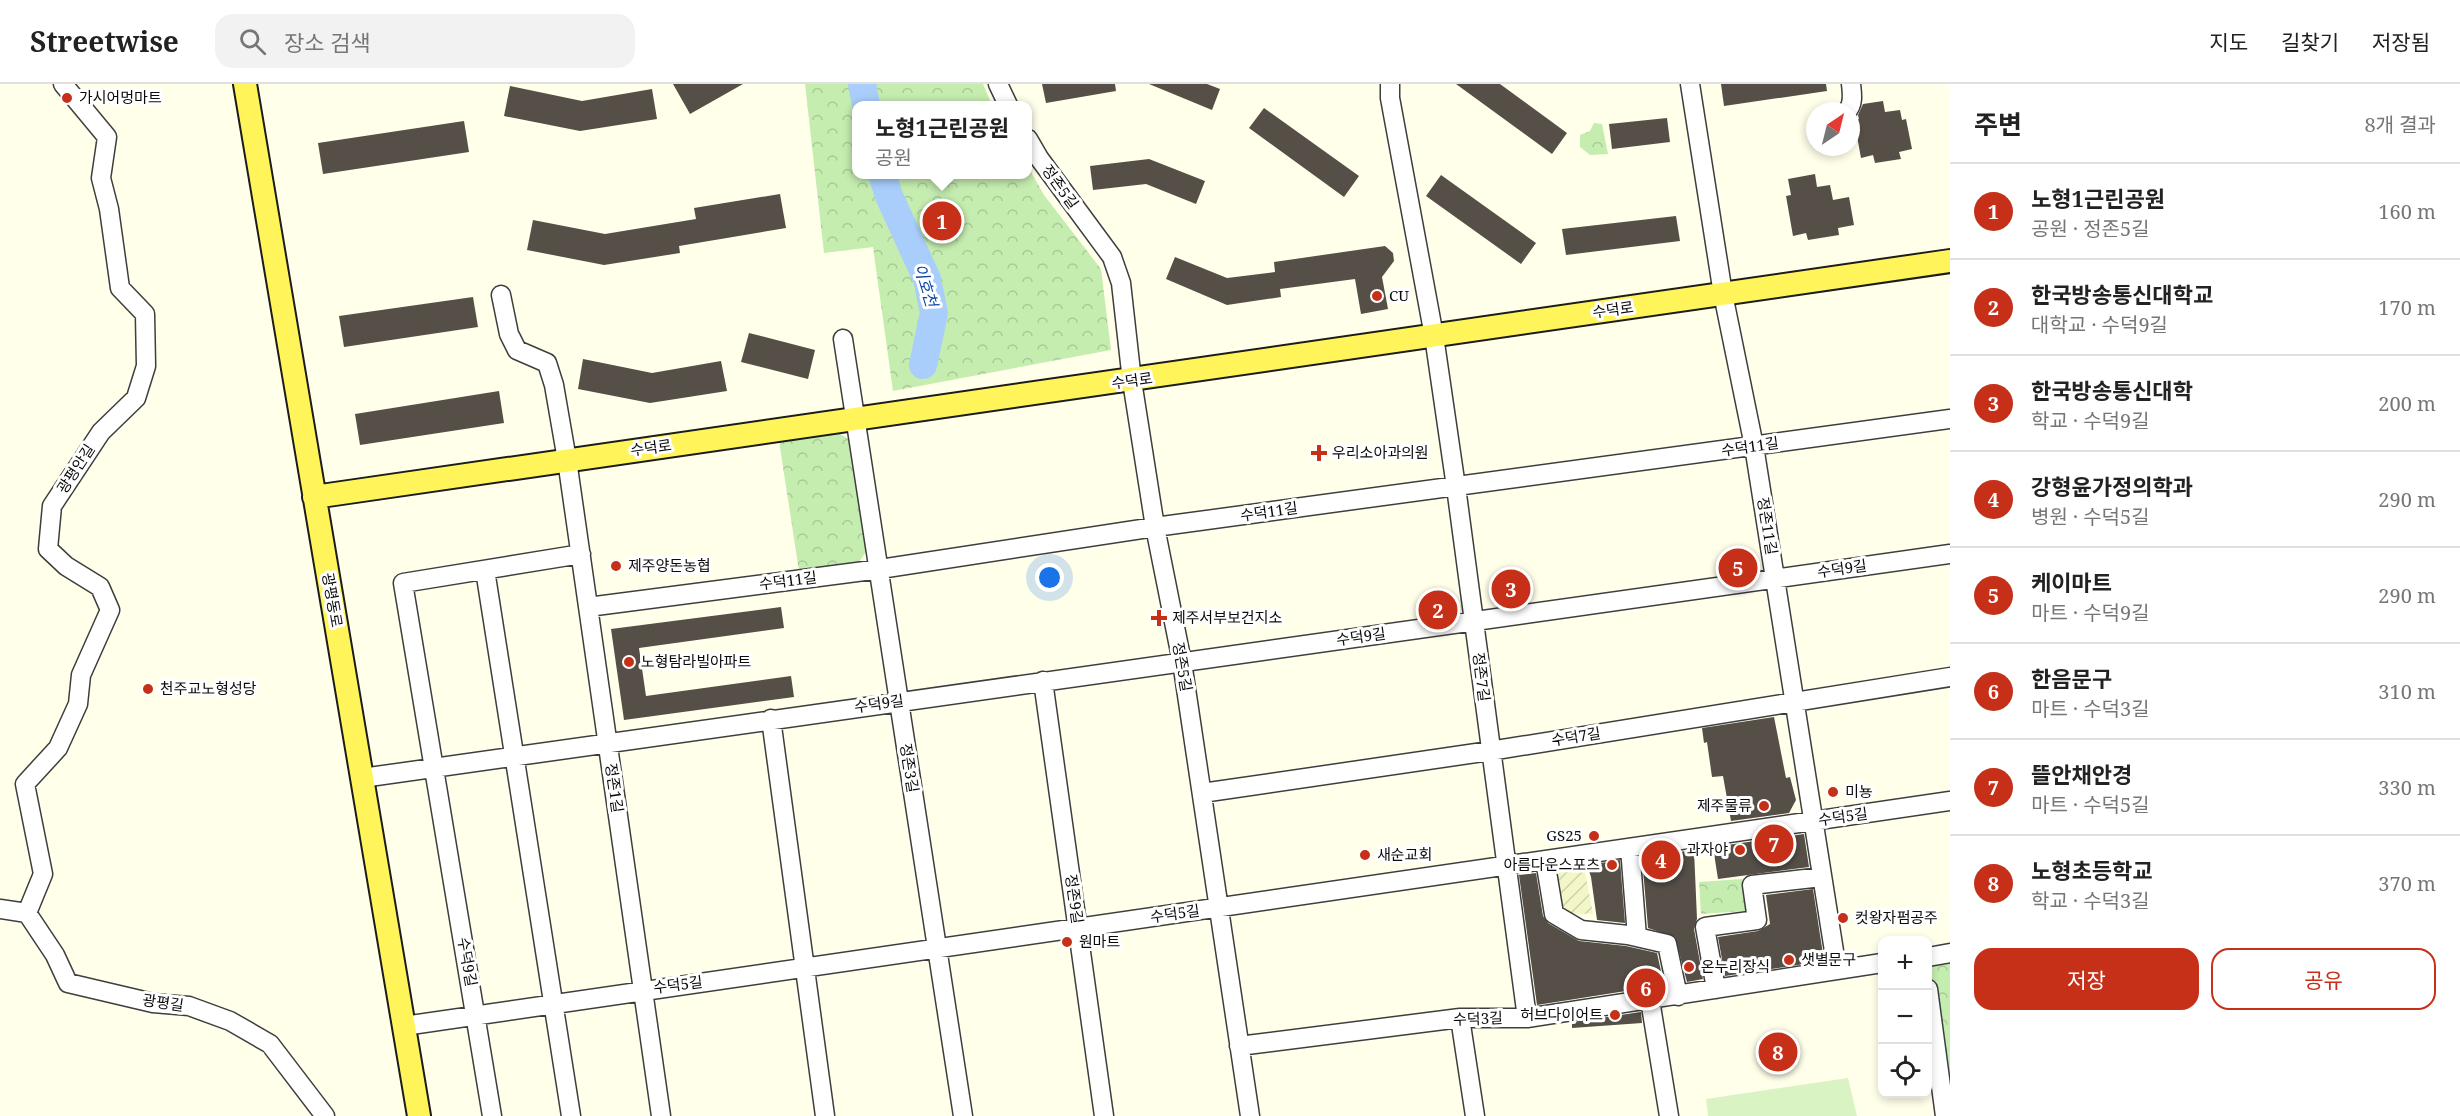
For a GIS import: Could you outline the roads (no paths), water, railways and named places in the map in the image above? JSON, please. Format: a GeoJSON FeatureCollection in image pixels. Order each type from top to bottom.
{"type":"FeatureCollection","features":[{"type":"Feature","properties":{"kind":"main road","name":"광평동로"},"geometry":{"type":"LineString","coordinates":[[245,84],[419,1116]]}},
{"type":"Feature","properties":{"kind":"main road","name":"수덕로"},"geometry":{"type":"LineString","coordinates":[[315,497],[567,459],[1132,381],[1950,261]]}},
{"type":"Feature","properties":{"kind":"street","name":"광평안길"},"geometry":{"type":"LineString","coordinates":[[27,913],[43,874],[25,784],[58,748],[78,704],[81,675],[110,610],[100,587],[66,566],[48,549],[52,506],[101,432],[136,398],[146,366],[145,314],[120,288],[109,209],[101,178],[107,137],[63,84]]}},
{"type":"Feature","properties":{"kind":"street"},"geometry":{"type":"LineString","coordinates":[[998,84],[1006,101]]}},
{"type":"Feature","properties":{"kind":"street","name":"정존7길"},"geometry":{"type":"LineString","coordinates":[[1390,84],[1390,98],[1434,336],[1527,1018]]}},
{"type":"Feature","properties":{"kind":"street","name":"정존11길"},"geometry":{"type":"LineString","coordinates":[[1690,84],[1723,294],[1754,446],[1837,970]]}},
{"type":"Feature","properties":{"kind":"street"},"geometry":{"type":"LineString","coordinates":[[1851,84],[1851,102]]}},
{"type":"Feature","properties":{"kind":"street","name":"정존5길"},"geometry":{"type":"LineString","coordinates":[[1032,145],[1112,257],[1121,283],[1132,381],[1155,527],[1182,662],[1250,1116]]}},
{"type":"Feature","properties":{"kind":"street","name":"정존1길"},"geometry":{"type":"LineString","coordinates":[[501,295],[509,334],[517,350],[547,363],[554,385],[567,459],[661,1116]]}},
{"type":"Feature","properties":{"kind":"street","name":"정존3길"},"geometry":{"type":"LineString","coordinates":[[843,339],[963,1116]]}},
{"type":"Feature","properties":{"kind":"street","name":"수덕11길"},"geometry":{"type":"LineString","coordinates":[[588,607],[880,569],[1155,527],[1950,419]]}},
{"type":"Feature","properties":{"kind":"street","name":"수덕9길"},"geometry":{"type":"LineString","coordinates":[[476,1015],[403,583],[580,554]]}},
{"type":"Feature","properties":{"kind":"street","name":"수덕9길"},"geometry":{"type":"LineString","coordinates":[[362,778],[1950,554]]}},
{"type":"Feature","properties":{"kind":"street"},"geometry":{"type":"LineString","coordinates":[[485,570],[571,1116]]}},
{"type":"Feature","properties":{"kind":"street","name":"수덕7길"},"geometry":{"type":"LineString","coordinates":[[1202,793],[1490,751],[1950,677]]}},
{"type":"Feature","properties":{"kind":"street","name":"정존9길"},"geometry":{"type":"LineString","coordinates":[[1043,681],[1104,1116]]}},
{"type":"Feature","properties":{"kind":"street"},"geometry":{"type":"LineString","coordinates":[[771,719],[825,1116]]}},
{"type":"Feature","properties":{"kind":"street","name":"수덕5길"},"geometry":{"type":"LineString","coordinates":[[404,1026],[1950,801]]}},
{"type":"Feature","properties":{"kind":"street"},"geometry":{"type":"LineString","coordinates":[[1630,848],[1637,937]]}},
{"type":"Feature","properties":{"kind":"street"},"geometry":{"type":"LineString","coordinates":[[1545,860],[1554,914],[1581,930],[1637,937],[1667,944],[1678,996]]}},
{"type":"Feature","properties":{"kind":"street"},"geometry":{"type":"LineString","coordinates":[[1716,989],[1705,927],[1757,920],[1752,885],[1822,877]]}},
{"type":"Feature","properties":{"kind":"street"},"geometry":{"type":"LineString","coordinates":[[0,909],[27,913]]}},
{"type":"Feature","properties":{"kind":"street","name":"광평길"},"geometry":{"type":"LineString","coordinates":[[27,913],[55,955],[68,983],[153,1003],[189,1006],[230,1022],[270,1044],[325,1116]]}},
{"type":"Feature","properties":{"kind":"street"},"geometry":{"type":"LineString","coordinates":[[1932,956],[1950,953]]}},
{"type":"Feature","properties":{"kind":"street","name":"수덕3길"},"geometry":{"type":"LineString","coordinates":[[1239,1046],[1460,1018],[1527,1018],[1878,964]]}},
{"type":"Feature","properties":{"kind":"street"},"geometry":{"type":"LineString","coordinates":[[1928,990],[1946,1094],[1945,1116]]}},
{"type":"Feature","properties":{"kind":"street"},"geometry":{"type":"LineString","coordinates":[[1650,1000],[1670,1116]]}},
{"type":"Feature","properties":{"kind":"street"},"geometry":{"type":"LineString","coordinates":[[476,1015],[492,1116]]}},
{"type":"Feature","properties":{"kind":"street"},"geometry":{"type":"LineString","coordinates":[[1460,1018],[1475,1116]]}},
{"type":"Feature","properties":{"kind":"waterway","name":"이호천"},"geometry":{"type":"LineString","coordinates":[[862,84],[865,101]]}},
{"type":"Feature","properties":{"kind":"waterway","name":"이호천"},"geometry":{"type":"LineString","coordinates":[[884,179],[889,196],[927,279],[934,313],[923,365]]}},
{"type":"Feature","properties":{"kind":"place","name":"가시어멍마트"},"geometry":{"type":"Point","coordinates":[67,98]}},
{"type":"Feature","properties":{"kind":"place","name":"노형1근린공원"},"geometry":{"type":"Point","coordinates":[942,221]}},
{"type":"Feature","properties":{"kind":"place","name":"CU"},"geometry":{"type":"Point","coordinates":[1377,296]}},
{"type":"Feature","properties":{"kind":"place","name":"우리소아과의원"},"geometry":{"type":"Point","coordinates":[1319,453]}},
{"type":"Feature","properties":{"kind":"place","name":"제주양돈농협"},"geometry":{"type":"Point","coordinates":[616,566]}},
{"type":"Feature","properties":{"kind":"place","name":"케이마트"},"geometry":{"type":"Point","coordinates":[1738,568]}},
{"type":"Feature","properties":{"kind":"place","name":"한국방송통신대학"},"geometry":{"type":"Point","coordinates":[1511,589]}},
{"type":"Feature","properties":{"kind":"place","name":"한국방송통신대학교"},"geometry":{"type":"Point","coordinates":[1438,610]}},
{"type":"Feature","properties":{"kind":"place","name":"제주서부보건지소"},"geometry":{"type":"Point","coordinates":[1159,618]}},
{"type":"Feature","properties":{"kind":"place","name":"노형탐라빌아파트"},"geometry":{"type":"Point","coordinates":[629,662]}},
{"type":"Feature","properties":{"kind":"place","name":"천주교노형성당"},"geometry":{"type":"Point","coordinates":[148,689]}},
{"type":"Feature","properties":{"kind":"place","name":"미뇽"},"geometry":{"type":"Point","coordinates":[1833,792]}},
{"type":"Feature","properties":{"kind":"place","name":"제주물류"},"geometry":{"type":"Point","coordinates":[1764,806]}},
{"type":"Feature","properties":{"kind":"place","name":"GS25"},"geometry":{"type":"Point","coordinates":[1594,836]}},
{"type":"Feature","properties":{"kind":"place","name":"뜰안채안경"},"geometry":{"type":"Point","coordinates":[1774,844]}},
{"type":"Feature","properties":{"kind":"place","name":"과자야"},"geometry":{"type":"Point","coordinates":[1740,850]}},
{"type":"Feature","properties":{"kind":"place","name":"새순교회"},"geometry":{"type":"Point","coordinates":[1365,855]}},
{"type":"Feature","properties":{"kind":"place","name":"강형윤가정의학과"},"geometry":{"type":"Point","coordinates":[1661,860]}},
{"type":"Feature","properties":{"kind":"place","name":"아름다운스포츠"},"geometry":{"type":"Point","coordinates":[1612,865]}},
{"type":"Feature","properties":{"kind":"place","name":"컷왕자펌공주"},"geometry":{"type":"Point","coordinates":[1843,918]}},
{"type":"Feature","properties":{"kind":"place","name":"원마트"},"geometry":{"type":"Point","coordinates":[1067,942]}},
{"type":"Feature","properties":{"kind":"place","name":"샛별문구"},"geometry":{"type":"Point","coordinates":[1789,960]}},
{"type":"Feature","properties":{"kind":"place","name":"온누리장식"},"geometry":{"type":"Point","coordinates":[1689,967]}},
{"type":"Feature","properties":{"kind":"place","name":"한음문구"},"geometry":{"type":"Point","coordinates":[1646,988]}},
{"type":"Feature","properties":{"kind":"place","name":"허브다이어트"},"geometry":{"type":"Point","coordinates":[1615,1015]}},
{"type":"Feature","properties":{"kind":"place","name":"노형초등학교"},"geometry":{"type":"Point","coordinates":[1778,1052]}}]}
